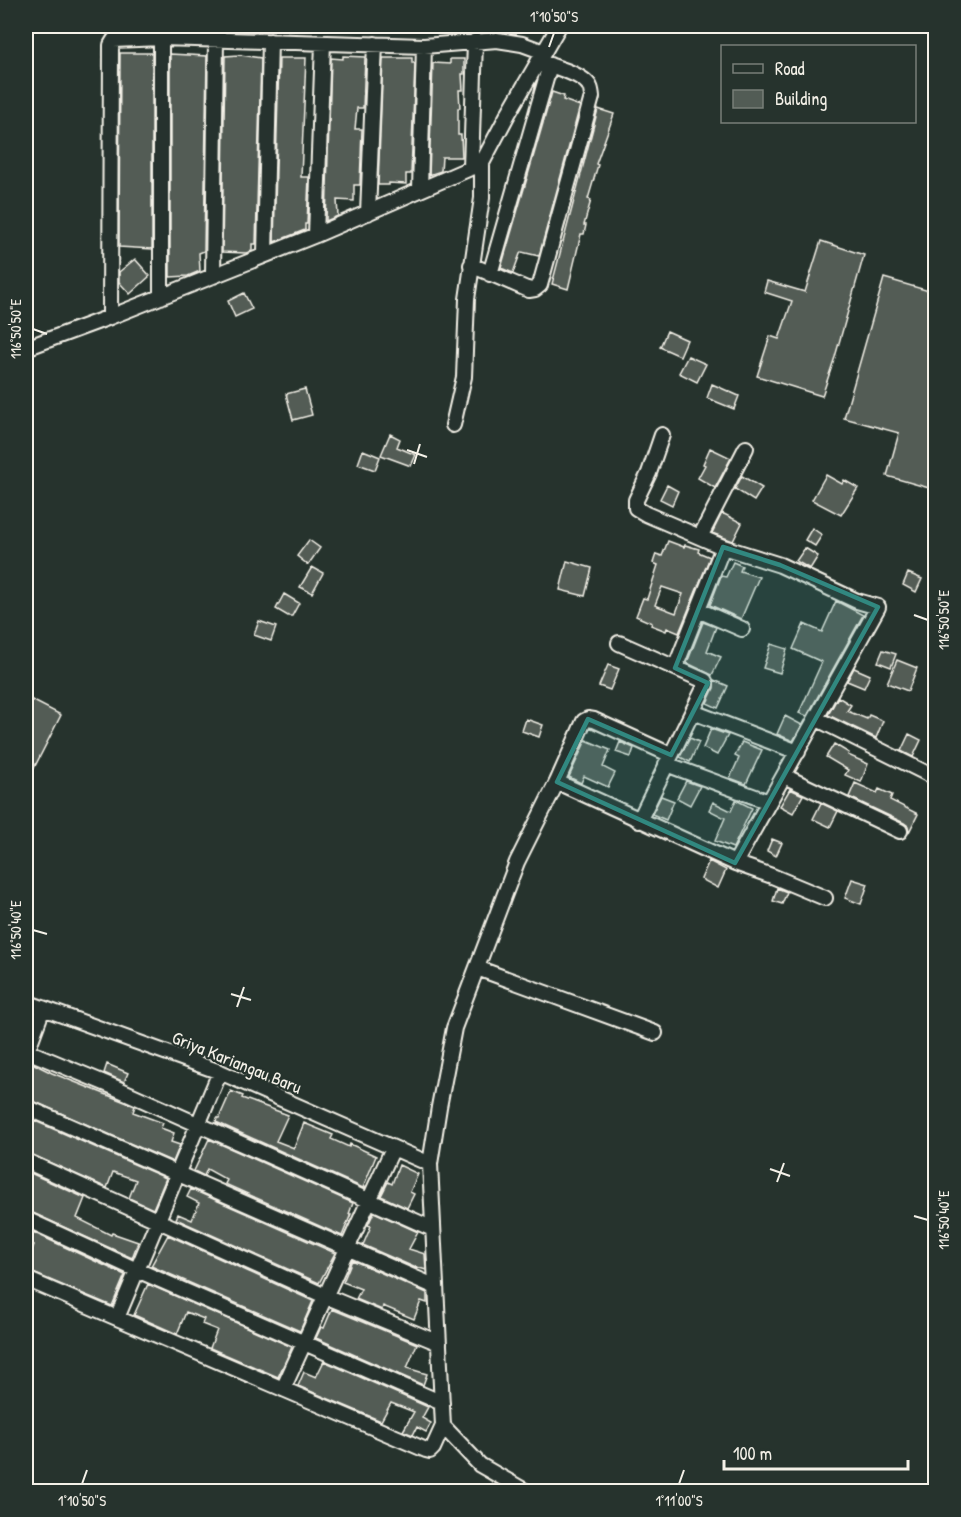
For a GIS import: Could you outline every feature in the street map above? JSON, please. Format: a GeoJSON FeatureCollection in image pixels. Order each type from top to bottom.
{"type":"FeatureCollection","features":[{"type":"Feature","properties":{"kind":"street"},"geometry":{"type":"LineString","coordinates":[[26,348],[316,236],[476,165],[544,60],[559,26]]}},
{"type":"Feature","properties":{"kind":"street"},"geometry":{"type":"LineString","coordinates":[[161,38],[161,297]]}},
{"type":"Feature","properties":{"kind":"street"},"geometry":{"type":"LineString","coordinates":[[110,317],[111,45],[114,39],[216,39],[424,46],[497,40],[522,44],[544,60],[585,80],[591,88],[592,97],[540,285],[529,290],[471,265]]}},
{"type":"Feature","properties":{"kind":"street"},"geometry":{"type":"LineString","coordinates":[[213,276],[216,39]]}},
{"type":"Feature","properties":{"kind":"street"},"geometry":{"type":"LineString","coordinates":[[265,254],[270,41]]}},
{"type":"Feature","properties":{"kind":"street"},"geometry":{"type":"LineString","coordinates":[[453,425],[464,377],[467,299],[482,198],[476,165],[475,41]]}},
{"type":"Feature","properties":{"kind":"street"},"geometry":{"type":"LineString","coordinates":[[316,236],[323,43]]}},
{"type":"Feature","properties":{"kind":"street"},"geometry":{"type":"LineString","coordinates":[[368,213],[375,44]]}},
{"type":"Feature","properties":{"kind":"street"},"geometry":{"type":"LineString","coordinates":[[420,189],[424,46]]}},
{"type":"Feature","properties":{"kind":"street"},"geometry":{"type":"LineString","coordinates":[[490,274],[544,60]]}},
{"type":"Feature","properties":{"kind":"street"},"geometry":{"type":"LineString","coordinates":[[662,435],[649,473],[636,500],[636,508],[723,547],[780,565],[857,601],[878,607],[735,863]]}},
{"type":"Feature","properties":{"kind":"street"},"geometry":{"type":"LineString","coordinates":[[700,537],[746,448]]}},
{"type":"Feature","properties":{"kind":"street"},"geometry":{"type":"LineString","coordinates":[[675,668],[723,547]]}},
{"type":"Feature","properties":{"kind":"street"},"geometry":{"type":"LineString","coordinates":[[698,610],[742,629]]}},
{"type":"Feature","properties":{"kind":"street"},"geometry":{"type":"LineString","coordinates":[[619,643],[705,681],[705,687],[639,821]]}},
{"type":"Feature","properties":{"kind":"street"},"geometry":{"type":"LineString","coordinates":[[693,712],[798,752]]}},
{"type":"Feature","properties":{"kind":"street"},"geometry":{"type":"LineString","coordinates":[[26,1279],[430,1451],[443,1426],[430,1164],[454,1028],[517,862],[584,721],[588,719],[669,760],[769,802]]}},
{"type":"Feature","properties":{"kind":"street"},"geometry":{"type":"LineString","coordinates":[[816,719],[932,776]]}},
{"type":"Feature","properties":{"kind":"street"},"geometry":{"type":"LineString","coordinates":[[784,776],[900,831]]}},
{"type":"Feature","properties":{"kind":"street"},"geometry":{"type":"LineString","coordinates":[[557,782],[735,863],[825,898]]}},
{"type":"Feature","properties":{"kind":"street"},"geometry":{"type":"LineString","coordinates":[[477,968],[656,1033]]}},
{"type":"Feature","properties":{"kind":"street","name":"Griya Kariangau Baru"},"geometry":{"type":"LineString","coordinates":[[26,1002],[220,1072],[430,1164]]}},
{"type":"Feature","properties":{"kind":"street"},"geometry":{"type":"LineString","coordinates":[[43,1008],[26,1052],[434,1229]]}},
{"type":"Feature","properties":{"kind":"street"},"geometry":{"type":"LineString","coordinates":[[117,1318],[220,1072]]}},
{"type":"Feature","properties":{"kind":"street"},"geometry":{"type":"LineString","coordinates":[[26,1107],[436,1287]]}},
{"type":"Feature","properties":{"kind":"street"},"geometry":{"type":"LineString","coordinates":[[283,1389],[393,1148]]}},
{"type":"Feature","properties":{"kind":"street"},"geometry":{"type":"LineString","coordinates":[[26,1161],[325,1296],[439,1343]]}},
{"type":"Feature","properties":{"kind":"street"},"geometry":{"type":"LineString","coordinates":[[26,1219],[442,1403]]}},
{"type":"Feature","properties":{"kind":"street"},"geometry":{"type":"LineString","coordinates":[[443,1426],[480,1465],[526,1491]]}},
{"type":"Feature","properties":{"kind":"highlighted area"},"geometry":{"type":"Polygon","coordinates":[[[723,547],[780,565],[878,607],[735,863],[557,782],[588,719],[671,755],[708,683],[675,668],[723,547]]]}},
{"type":"Feature","properties":{"kind":"building"},"geometry":{"type":"Polygon","coordinates":[[[120,53],[152,53],[152,249],[119,247],[120,53]]]}},
{"type":"Feature","properties":{"kind":"building"},"geometry":{"type":"Polygon","coordinates":[[[170,54],[207,56],[204,251],[199,253],[200,271],[188,276],[170,277],[170,54]]]}},
{"type":"Feature","properties":{"kind":"building"},"geometry":{"type":"Polygon","coordinates":[[[240,55],[261,58],[256,244],[252,244],[252,251],[246,253],[222,252],[225,56],[240,55]]]}},
{"type":"Feature","properties":{"kind":"building"},"geometry":{"type":"Polygon","coordinates":[[[343,56],[365,57],[363,108],[357,108],[355,129],[362,129],[360,185],[354,185],[354,201],[337,200],[338,216],[326,221],[331,58],[343,59],[343,56]]]}},
{"type":"Feature","properties":{"kind":"building"},"geometry":{"type":"Polygon","coordinates":[[[279,58],[306,58],[301,177],[309,177],[305,230],[274,242],[279,58]]]}},
{"type":"Feature","properties":{"kind":"building"},"geometry":{"type":"Polygon","coordinates":[[[383,58],[412,58],[412,63],[415,63],[411,174],[406,174],[406,184],[378,185],[383,58]]]}},
{"type":"Feature","properties":{"kind":"building"},"geometry":{"type":"Polygon","coordinates":[[[450,59],[464,59],[463,90],[459,90],[460,108],[458,108],[458,135],[461,135],[462,157],[442,157],[441,171],[429,175],[433,63],[450,64],[450,59]]]}},
{"type":"Feature","properties":{"kind":"building"},"geometry":{"type":"Polygon","coordinates":[[[552,92],[564,96],[563,100],[580,106],[539,256],[522,252],[513,273],[501,268],[552,92]]]}},
{"type":"Feature","properties":{"kind":"building"},"geometry":{"type":"Polygon","coordinates":[[[598,109],[614,114],[596,164],[598,165],[588,199],[591,200],[584,225],[586,225],[584,234],[581,234],[568,289],[552,284],[598,109]]]}},
{"type":"Feature","properties":{"kind":"building"},"geometry":{"type":"Polygon","coordinates":[[[821,241],[864,255],[822,396],[757,376],[770,336],[779,339],[792,301],[764,292],[767,281],[805,292],[821,241]]]}},
{"type":"Feature","properties":{"kind":"building"},"geometry":{"type":"Polygon","coordinates":[[[135,259],[150,276],[130,294],[119,282],[119,272],[135,259]]]}},
{"type":"Feature","properties":{"kind":"building"},"geometry":{"type":"Polygon","coordinates":[[[884,278],[936,293],[936,490],[887,476],[899,433],[844,418],[884,278]]]}},
{"type":"Feature","properties":{"kind":"building"},"geometry":{"type":"Polygon","coordinates":[[[244,293],[252,309],[235,317],[228,301],[244,293]]]}},
{"type":"Feature","properties":{"kind":"building"},"geometry":{"type":"Polygon","coordinates":[[[667,331],[687,340],[680,356],[660,347],[667,331]]]}},
{"type":"Feature","properties":{"kind":"building"},"geometry":{"type":"Polygon","coordinates":[[[688,356],[706,364],[697,382],[679,373],[688,356]]]}},
{"type":"Feature","properties":{"kind":"building"},"geometry":{"type":"Polygon","coordinates":[[[712,384],[739,396],[734,409],[707,398],[712,384]]]}},
{"type":"Feature","properties":{"kind":"building"},"geometry":{"type":"Polygon","coordinates":[[[305,389],[312,415],[293,420],[286,394],[305,389]]]}},
{"type":"Feature","properties":{"kind":"building"},"geometry":{"type":"Polygon","coordinates":[[[390,434],[400,439],[397,447],[416,455],[411,466],[381,455],[390,434]]]}},
{"type":"Feature","properties":{"kind":"building"},"geometry":{"type":"Polygon","coordinates":[[[710,448],[731,458],[715,488],[698,478],[710,448]]]}},
{"type":"Feature","properties":{"kind":"building"},"geometry":{"type":"Polygon","coordinates":[[[363,450],[380,457],[375,470],[358,464],[363,450]]]}},
{"type":"Feature","properties":{"kind":"building"},"geometry":{"type":"Polygon","coordinates":[[[826,475],[842,484],[844,480],[858,488],[841,515],[812,500],[826,475]]]}},
{"type":"Feature","properties":{"kind":"building"},"geometry":{"type":"Polygon","coordinates":[[[742,476],[762,488],[754,501],[735,489],[742,476]]]}},
{"type":"Feature","properties":{"kind":"building"},"geometry":{"type":"Polygon","coordinates":[[[667,485],[678,491],[672,505],[660,499],[667,485]]]}},
{"type":"Feature","properties":{"kind":"building"},"geometry":{"type":"Polygon","coordinates":[[[722,513],[742,523],[733,541],[712,533],[722,513]]]}},
{"type":"Feature","properties":{"kind":"building"},"geometry":{"type":"Polygon","coordinates":[[[812,528],[822,535],[815,546],[805,540],[812,528]]]}},
{"type":"Feature","properties":{"kind":"building"},"geometry":{"type":"Polygon","coordinates":[[[309,540],[320,548],[308,565],[297,556],[309,540]]]}},
{"type":"Feature","properties":{"kind":"building"},"geometry":{"type":"Polygon","coordinates":[[[668,541],[684,547],[685,545],[699,549],[698,552],[710,557],[679,633],[667,628],[666,631],[636,616],[643,598],[647,599],[658,565],[653,563],[656,554],[662,556],[668,541]],[[662,587],[655,605],[676,613],[683,594],[662,587]]]}},
{"type":"Feature","properties":{"kind":"building"},"geometry":{"type":"Polygon","coordinates":[[[805,548],[818,556],[810,569],[796,561],[805,548]]]}},
{"type":"Feature","properties":{"kind":"building"},"geometry":{"type":"Polygon","coordinates":[[[567,561],[592,568],[585,596],[560,590],[567,561]]]}},
{"type":"Feature","properties":{"kind":"building"},"geometry":{"type":"Polygon","coordinates":[[[733,562],[742,566],[740,571],[759,577],[741,619],[710,605],[721,576],[726,577],[733,562]]]}},
{"type":"Feature","properties":{"kind":"building"},"geometry":{"type":"Polygon","coordinates":[[[312,567],[323,573],[312,593],[300,587],[312,567]]]}},
{"type":"Feature","properties":{"kind":"building"},"geometry":{"type":"Polygon","coordinates":[[[908,573],[922,579],[916,592],[903,585],[908,573]]]}},
{"type":"Feature","properties":{"kind":"building"},"geometry":{"type":"Polygon","coordinates":[[[284,594],[299,603],[292,616],[276,609],[284,594]]]}},
{"type":"Feature","properties":{"kind":"building"},"geometry":{"type":"Polygon","coordinates":[[[836,601],[863,615],[807,716],[799,713],[822,662],[793,649],[804,624],[822,632],[836,601]]]}},
{"type":"Feature","properties":{"kind":"building"},"geometry":{"type":"Polygon","coordinates":[[[259,621],[276,627],[271,641],[254,635],[259,621]]]}},
{"type":"Feature","properties":{"kind":"building"},"geometry":{"type":"Polygon","coordinates":[[[703,622],[716,627],[707,651],[721,657],[712,675],[687,663],[703,622]]]}},
{"type":"Feature","properties":{"kind":"building"},"geometry":{"type":"Polygon","coordinates":[[[771,644],[787,649],[780,673],[763,668],[771,644]]]}},
{"type":"Feature","properties":{"kind":"building"},"geometry":{"type":"Polygon","coordinates":[[[883,650],[896,654],[891,667],[878,662],[883,650]]]}},
{"type":"Feature","properties":{"kind":"building"},"geometry":{"type":"Polygon","coordinates":[[[897,660],[917,668],[908,691],[887,683],[897,660]]]}},
{"type":"Feature","properties":{"kind":"building"},"geometry":{"type":"Polygon","coordinates":[[[608,665],[619,669],[610,690],[599,686],[608,665]]]}},
{"type":"Feature","properties":{"kind":"building"},"geometry":{"type":"Polygon","coordinates":[[[854,668],[870,675],[864,688],[847,681],[854,668]]]}},
{"type":"Feature","properties":{"kind":"building"},"geometry":{"type":"Polygon","coordinates":[[[714,680],[728,686],[718,708],[707,703],[714,688],[714,680]]]}},
{"type":"Feature","properties":{"kind":"building"},"geometry":{"type":"Polygon","coordinates":[[[26,697],[61,715],[33,770],[26,766],[26,697]]]}},
{"type":"Feature","properties":{"kind":"building"},"geometry":{"type":"Polygon","coordinates":[[[838,697],[851,705],[847,711],[867,719],[869,715],[883,721],[876,738],[828,715],[838,697]]]}},
{"type":"Feature","properties":{"kind":"building"},"geometry":{"type":"Polygon","coordinates":[[[785,716],[802,725],[793,741],[777,734],[785,716]]]}},
{"type":"Feature","properties":{"kind":"building"},"geometry":{"type":"Polygon","coordinates":[[[526,719],[543,725],[539,737],[522,731],[526,719]]]}},
{"type":"Feature","properties":{"kind":"building"},"geometry":{"type":"Polygon","coordinates":[[[711,729],[728,735],[717,755],[703,748],[711,729]]]}},
{"type":"Feature","properties":{"kind":"building"},"geometry":{"type":"Polygon","coordinates":[[[909,734],[921,740],[913,757],[901,751],[909,734]]]}},
{"type":"Feature","properties":{"kind":"building"},"geometry":{"type":"Polygon","coordinates":[[[690,738],[699,742],[690,762],[680,757],[690,738]]]}},
{"type":"Feature","properties":{"kind":"building"},"geometry":{"type":"Polygon","coordinates":[[[586,740],[610,750],[603,767],[615,773],[608,787],[584,776],[581,783],[569,777],[586,740]]]}},
{"type":"Feature","properties":{"kind":"building"},"geometry":{"type":"Polygon","coordinates":[[[620,742],[634,748],[631,757],[616,752],[620,742]]]}},
{"type":"Feature","properties":{"kind":"building"},"geometry":{"type":"Polygon","coordinates":[[[742,742],[762,750],[746,784],[730,778],[739,758],[735,756],[742,742]]]}},
{"type":"Feature","properties":{"kind":"building"},"geometry":{"type":"Polygon","coordinates":[[[834,744],[849,753],[848,755],[868,764],[861,782],[845,775],[848,770],[826,757],[834,744]]]}},
{"type":"Feature","properties":{"kind":"building"},"geometry":{"type":"Polygon","coordinates":[[[686,781],[700,786],[690,805],[677,798],[686,781]]]}},
{"type":"Feature","properties":{"kind":"building"},"geometry":{"type":"Polygon","coordinates":[[[855,783],[877,793],[879,789],[892,795],[890,800],[918,814],[909,832],[908,826],[904,823],[849,797],[855,783]]]}},
{"type":"Feature","properties":{"kind":"building"},"geometry":{"type":"Polygon","coordinates":[[[790,789],[803,795],[793,813],[780,806],[790,789]]]}},
{"type":"Feature","properties":{"kind":"building"},"geometry":{"type":"Polygon","coordinates":[[[661,796],[674,801],[666,820],[652,814],[661,796]]]}},
{"type":"Feature","properties":{"kind":"building"},"geometry":{"type":"Polygon","coordinates":[[[736,800],[752,808],[733,848],[715,841],[725,818],[709,810],[713,802],[731,811],[736,800]]]}},
{"type":"Feature","properties":{"kind":"building"},"geometry":{"type":"Polygon","coordinates":[[[821,803],[838,811],[830,827],[813,819],[821,803]]]}},
{"type":"Feature","properties":{"kind":"building"},"geometry":{"type":"Polygon","coordinates":[[[772,839],[782,843],[776,856],[767,851],[772,839]]]}},
{"type":"Feature","properties":{"kind":"building"},"geometry":{"type":"Polygon","coordinates":[[[709,861],[726,870],[718,888],[701,879],[709,861]]]}},
{"type":"Feature","properties":{"kind":"building"},"geometry":{"type":"Polygon","coordinates":[[[852,879],[868,884],[861,904],[845,898],[852,879]]]}},
{"type":"Feature","properties":{"kind":"building"},"geometry":{"type":"Polygon","coordinates":[[[777,888],[787,892],[782,904],[773,901],[777,888]]]}},
{"type":"Feature","properties":{"kind":"building"},"geometry":{"type":"Polygon","coordinates":[[[30,1062],[135,1106],[133,1112],[163,1123],[161,1128],[174,1133],[171,1142],[180,1145],[173,1162],[26,1098],[26,1069],[30,1062]]]}},
{"type":"Feature","properties":{"kind":"building"},"geometry":{"type":"Polygon","coordinates":[[[107,1064],[128,1073],[124,1082],[104,1073],[107,1064]]]}},
{"type":"Feature","properties":{"kind":"building"},"geometry":{"type":"Polygon","coordinates":[[[231,1091],[243,1096],[242,1098],[288,1115],[276,1141],[294,1148],[304,1123],[333,1135],[331,1139],[349,1147],[350,1144],[376,1156],[363,1188],[216,1122],[231,1091]]]}},
{"type":"Feature","properties":{"kind":"building"},"geometry":{"type":"Polygon","coordinates":[[[26,1117],[166,1178],[153,1209],[129,1198],[136,1180],[113,1172],[107,1188],[26,1152],[26,1117]]]}},
{"type":"Feature","properties":{"kind":"building"},"geometry":{"type":"Polygon","coordinates":[[[209,1139],[353,1203],[342,1236],[225,1184],[227,1180],[207,1169],[204,1176],[194,1171],[209,1139]]]}},
{"type":"Feature","properties":{"kind":"building"},"geometry":{"type":"Polygon","coordinates":[[[399,1165],[418,1174],[410,1192],[414,1194],[407,1208],[381,1196],[388,1182],[392,1184],[399,1165]]]}},
{"type":"Feature","properties":{"kind":"building"},"geometry":{"type":"Polygon","coordinates":[[[26,1171],[85,1198],[77,1218],[111,1235],[112,1233],[138,1242],[132,1258],[26,1210],[26,1171]]]}},
{"type":"Feature","properties":{"kind":"building"},"geometry":{"type":"Polygon","coordinates":[[[191,1189],[335,1253],[319,1283],[176,1219],[178,1214],[192,1220],[199,1203],[187,1197],[191,1189]]]}},
{"type":"Feature","properties":{"kind":"building"},"geometry":{"type":"Polygon","coordinates":[[[374,1212],[418,1232],[409,1249],[425,1254],[426,1270],[416,1268],[363,1245],[374,1212]]]}},
{"type":"Feature","properties":{"kind":"building"},"geometry":{"type":"Polygon","coordinates":[[[26,1229],[125,1275],[112,1306],[26,1270],[26,1264],[34,1245],[26,1242],[26,1229]]]}},
{"type":"Feature","properties":{"kind":"building"},"geometry":{"type":"Polygon","coordinates":[[[168,1235],[313,1301],[300,1331],[151,1266],[168,1235]]]}},
{"type":"Feature","properties":{"kind":"building"},"geometry":{"type":"Polygon","coordinates":[[[352,1260],[427,1293],[427,1303],[421,1301],[414,1319],[383,1306],[382,1310],[356,1299],[361,1289],[343,1282],[352,1260]]]}},
{"type":"Feature","properties":{"kind":"building"},"geometry":{"type":"Polygon","coordinates":[[[148,1284],[292,1347],[278,1377],[210,1348],[217,1330],[202,1324],[204,1319],[186,1312],[177,1334],[134,1315],[148,1284]]]}},
{"type":"Feature","properties":{"kind":"building"},"geometry":{"type":"Polygon","coordinates":[[[332,1309],[417,1344],[407,1368],[427,1374],[423,1385],[316,1338],[321,1327],[324,1328],[332,1309]]]}},
{"type":"Feature","properties":{"kind":"building"},"geometry":{"type":"Polygon","coordinates":[[[324,1361],[428,1407],[422,1418],[431,1423],[426,1432],[417,1427],[413,1435],[403,1431],[414,1412],[391,1403],[381,1421],[298,1386],[304,1372],[316,1377],[324,1361]]]}}]}
